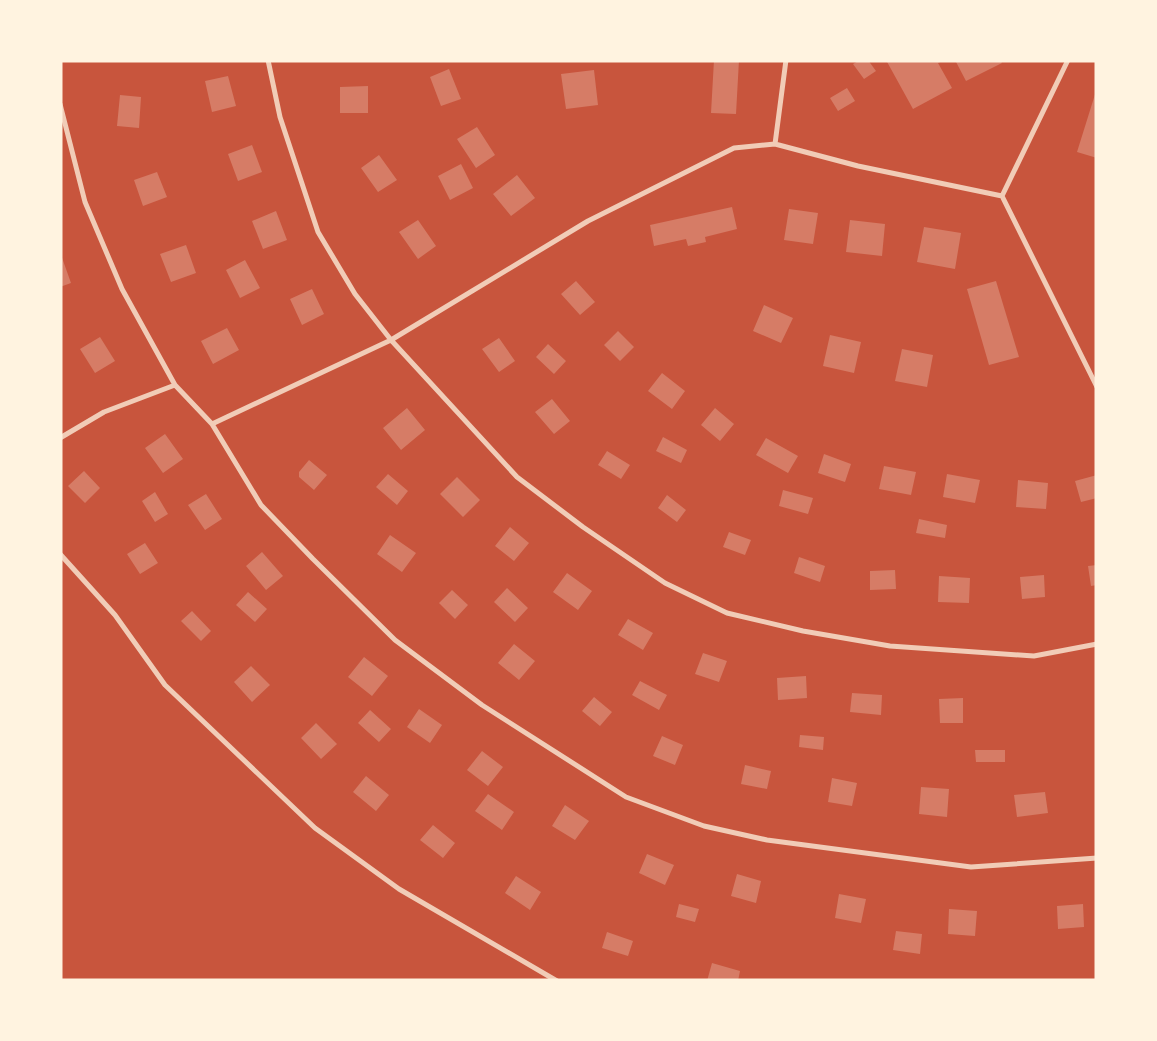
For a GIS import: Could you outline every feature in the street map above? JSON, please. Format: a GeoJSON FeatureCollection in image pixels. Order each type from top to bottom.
{"type":"FeatureCollection","features":[{"type":"Feature","properties":{"kind":"lane"},"geometry":{"type":"LineString","coordinates":[[268,60],[280,117],[318,232],[355,294],[390,340],[517,478],[665,583],[727,613],[803,632],[907,647],[1034,656],[1097,644]]}},
{"type":"Feature","properties":{"kind":"lane"},"geometry":{"type":"LineString","coordinates":[[774,144],[786,60]]}},
{"type":"Feature","properties":{"kind":"lane"},"geometry":{"type":"LineString","coordinates":[[1002,196],[1068,60]]}},
{"type":"Feature","properties":{"kind":"lane"},"geometry":{"type":"LineString","coordinates":[[60,104],[85,202],[122,289],[175,385],[212,424],[261,505],[395,640],[482,704],[626,797],[704,826],[766,840],[971,867],[1097,858]]}},
{"type":"Feature","properties":{"kind":"lane"},"geometry":{"type":"LineString","coordinates":[[212,424],[390,340],[588,221],[719,154],[750,144],[774,144],[1002,196]]}},
{"type":"Feature","properties":{"kind":"lane"},"geometry":{"type":"LineString","coordinates":[[1002,196],[1097,387]]}},
{"type":"Feature","properties":{"kind":"lane"},"geometry":{"type":"LineString","coordinates":[[60,438],[104,412],[175,385]]}},
{"type":"Feature","properties":{"kind":"lane"},"geometry":{"type":"LineString","coordinates":[[60,554],[115,615],[165,684],[314,828],[399,889],[558,981]]}},
{"type":"Feature","properties":{"kind":"building"},"geometry":{"type":"Polygon","coordinates":[[[714,60],[739,60],[736,114],[711,113],[714,60]]]}},
{"type":"Feature","properties":{"kind":"building"},"geometry":{"type":"Polygon","coordinates":[[[868,60],[876,71],[864,79],[853,64],[868,60]]]}},
{"type":"Feature","properties":{"kind":"building"},"geometry":{"type":"Polygon","coordinates":[[[886,60],[945,60],[938,63],[952,88],[913,109],[886,60]]]}},
{"type":"Feature","properties":{"kind":"building"},"geometry":{"type":"Polygon","coordinates":[[[955,60],[1000,60],[1002,63],[966,81],[955,60]]]}},
{"type":"Feature","properties":{"kind":"building"},"geometry":{"type":"Polygon","coordinates":[[[449,69],[461,99],[441,106],[430,77],[449,69]]]}},
{"type":"Feature","properties":{"kind":"building"},"geometry":{"type":"Polygon","coordinates":[[[594,70],[598,105],[566,109],[561,74],[594,70]]]}},
{"type":"Feature","properties":{"kind":"building"},"geometry":{"type":"Polygon","coordinates":[[[228,76],[236,106],[212,112],[205,81],[228,76]]]}},
{"type":"Feature","properties":{"kind":"building"},"geometry":{"type":"Polygon","coordinates":[[[368,86],[368,113],[340,113],[340,87],[368,86]]]}},
{"type":"Feature","properties":{"kind":"building"},"geometry":{"type":"Polygon","coordinates":[[[847,88],[855,101],[838,111],[830,98],[847,88]]]}},
{"type":"Feature","properties":{"kind":"building"},"geometry":{"type":"Polygon","coordinates":[[[1097,88],[1097,158],[1077,152],[1097,88]]]}},
{"type":"Feature","properties":{"kind":"building"},"geometry":{"type":"Polygon","coordinates":[[[120,95],[141,97],[139,128],[117,126],[120,95]]]}},
{"type":"Feature","properties":{"kind":"building"},"geometry":{"type":"Polygon","coordinates":[[[477,127],[495,155],[476,168],[457,139],[477,127]]]}},
{"type":"Feature","properties":{"kind":"building"},"geometry":{"type":"Polygon","coordinates":[[[252,145],[262,172],[238,181],[228,154],[252,145]]]}},
{"type":"Feature","properties":{"kind":"building"},"geometry":{"type":"Polygon","coordinates":[[[379,155],[397,180],[378,192],[361,168],[379,155]]]}},
{"type":"Feature","properties":{"kind":"building"},"geometry":{"type":"Polygon","coordinates":[[[461,164],[473,188],[450,200],[438,176],[461,164]]]}},
{"type":"Feature","properties":{"kind":"building"},"geometry":{"type":"Polygon","coordinates":[[[157,172],[167,197],[143,206],[134,180],[157,172]]]}},
{"type":"Feature","properties":{"kind":"building"},"geometry":{"type":"Polygon","coordinates":[[[517,175],[535,198],[511,216],[493,194],[517,175]]]}},
{"type":"Feature","properties":{"kind":"building"},"geometry":{"type":"Polygon","coordinates":[[[732,207],[737,229],[688,246],[686,239],[654,246],[650,225],[732,207]]]}},
{"type":"Feature","properties":{"kind":"building"},"geometry":{"type":"Polygon","coordinates":[[[789,209],[818,213],[813,244],[784,240],[789,209]]]}},
{"type":"Feature","properties":{"kind":"building"},"geometry":{"type":"Polygon","coordinates":[[[276,211],[287,240],[263,249],[252,221],[276,211]]]}},
{"type":"Feature","properties":{"kind":"building"},"geometry":{"type":"Polygon","coordinates":[[[418,220],[436,246],[418,259],[399,232],[418,220]]]}},
{"type":"Feature","properties":{"kind":"building"},"geometry":{"type":"Polygon","coordinates":[[[850,220],[885,224],[882,256],[846,252],[850,220]]]}},
{"type":"Feature","properties":{"kind":"building"},"geometry":{"type":"Polygon","coordinates":[[[924,227],[961,233],[955,269],[917,262],[924,227]]]}},
{"type":"Feature","properties":{"kind":"building"},"geometry":{"type":"Polygon","coordinates":[[[186,245],[196,273],[171,282],[160,254],[186,245]]]}},
{"type":"Feature","properties":{"kind":"building"},"geometry":{"type":"Polygon","coordinates":[[[60,252],[71,283],[60,287],[60,252]]]}},
{"type":"Feature","properties":{"kind":"building"},"geometry":{"type":"Polygon","coordinates":[[[245,260],[260,288],[240,298],[226,270],[245,260]]]}},
{"type":"Feature","properties":{"kind":"building"},"geometry":{"type":"Polygon","coordinates":[[[576,281],[595,302],[580,315],[561,294],[576,281]]]}},
{"type":"Feature","properties":{"kind":"building"},"geometry":{"type":"Polygon","coordinates":[[[996,281],[1019,357],[989,365],[967,289],[996,281]]]}},
{"type":"Feature","properties":{"kind":"building"},"geometry":{"type":"Polygon","coordinates":[[[312,289],[324,314],[302,325],[290,299],[312,289]]]}},
{"type":"Feature","properties":{"kind":"building"},"geometry":{"type":"Polygon","coordinates":[[[764,305],[793,318],[781,343],[753,331],[764,305]]]}},
{"type":"Feature","properties":{"kind":"building"},"geometry":{"type":"Polygon","coordinates":[[[227,328],[239,350],[213,364],[201,341],[227,328]]]}},
{"type":"Feature","properties":{"kind":"building"},"geometry":{"type":"Polygon","coordinates":[[[618,331],[634,347],[620,361],[604,345],[618,331]]]}},
{"type":"Feature","properties":{"kind":"building"},"geometry":{"type":"Polygon","coordinates":[[[830,335],[861,342],[854,373],[823,366],[830,335]]]}},
{"type":"Feature","properties":{"kind":"building"},"geometry":{"type":"Polygon","coordinates":[[[100,337],[115,361],[95,373],[80,349],[100,337]]]}},
{"type":"Feature","properties":{"kind":"building"},"geometry":{"type":"Polygon","coordinates":[[[499,338],[515,361],[499,372],[482,349],[499,338]]]}},
{"type":"Feature","properties":{"kind":"building"},"geometry":{"type":"Polygon","coordinates":[[[548,344],[566,361],[554,374],[536,357],[548,344]]]}},
{"type":"Feature","properties":{"kind":"building"},"geometry":{"type":"Polygon","coordinates":[[[902,349],[933,355],[927,387],[895,381],[902,349]]]}},
{"type":"Feature","properties":{"kind":"building"},"geometry":{"type":"Polygon","coordinates":[[[662,373],[685,391],[672,409],[648,391],[662,373]]]}},
{"type":"Feature","properties":{"kind":"building"},"geometry":{"type":"Polygon","coordinates":[[[552,399],[570,421],[554,434],[535,412],[552,399]]]}},
{"type":"Feature","properties":{"kind":"building"},"geometry":{"type":"Polygon","coordinates":[[[407,408],[425,430],[401,450],[383,428],[407,408]]]}},
{"type":"Feature","properties":{"kind":"building"},"geometry":{"type":"Polygon","coordinates":[[[715,408],[734,424],[720,441],[701,425],[715,408]]]}},
{"type":"Feature","properties":{"kind":"building"},"geometry":{"type":"Polygon","coordinates":[[[165,434],[183,459],[163,473],[145,448],[165,434]]]}},
{"type":"Feature","properties":{"kind":"building"},"geometry":{"type":"Polygon","coordinates":[[[663,437],[687,450],[681,463],[656,451],[663,437]]]}},
{"type":"Feature","properties":{"kind":"building"},"geometry":{"type":"Polygon","coordinates":[[[766,438],[798,456],[788,473],[756,455],[766,438]]]}},
{"type":"Feature","properties":{"kind":"building"},"geometry":{"type":"Polygon","coordinates":[[[607,451],[630,465],[621,479],[598,465],[607,451]]]}},
{"type":"Feature","properties":{"kind":"building"},"geometry":{"type":"Polygon","coordinates":[[[824,454],[851,464],[845,482],[818,473],[824,454]]]}},
{"type":"Feature","properties":{"kind":"building"},"geometry":{"type":"Polygon","coordinates":[[[309,460],[327,475],[314,490],[299,477],[309,460]]]}},
{"type":"Feature","properties":{"kind":"building"},"geometry":{"type":"Polygon","coordinates":[[[884,466],[916,472],[911,495],[879,489],[884,466]]]}},
{"type":"Feature","properties":{"kind":"building"},"geometry":{"type":"Polygon","coordinates":[[[84,471],[100,488],[85,503],[68,486],[84,471]]]}},
{"type":"Feature","properties":{"kind":"building"},"geometry":{"type":"Polygon","coordinates":[[[388,474],[408,491],[397,505],[376,487],[388,474]]]}},
{"type":"Feature","properties":{"kind":"building"},"geometry":{"type":"Polygon","coordinates":[[[947,474],[980,480],[975,503],[943,497],[947,474]]]}},
{"type":"Feature","properties":{"kind":"building"},"geometry":{"type":"Polygon","coordinates":[[[1097,475],[1097,498],[1081,502],[1075,481],[1097,475]]]}},
{"type":"Feature","properties":{"kind":"building"},"geometry":{"type":"Polygon","coordinates":[[[457,477],[480,500],[463,517],[440,494],[457,477]]]}},
{"type":"Feature","properties":{"kind":"building"},"geometry":{"type":"Polygon","coordinates":[[[1018,480],[1048,483],[1046,509],[1016,507],[1018,480]]]}},
{"type":"Feature","properties":{"kind":"building"},"geometry":{"type":"Polygon","coordinates":[[[783,490],[813,498],[808,514],[779,506],[783,490]]]}},
{"type":"Feature","properties":{"kind":"building"},"geometry":{"type":"Polygon","coordinates":[[[155,492],[168,514],[155,522],[142,501],[155,492]]]}},
{"type":"Feature","properties":{"kind":"building"},"geometry":{"type":"Polygon","coordinates":[[[206,494],[222,519],[205,530],[188,505],[206,494]]]}},
{"type":"Feature","properties":{"kind":"building"},"geometry":{"type":"Polygon","coordinates":[[[667,495],[686,510],[677,522],[658,508],[667,495]]]}},
{"type":"Feature","properties":{"kind":"building"},"geometry":{"type":"Polygon","coordinates":[[[919,519],[947,525],[945,538],[916,533],[919,519]]]}},
{"type":"Feature","properties":{"kind":"building"},"geometry":{"type":"Polygon","coordinates":[[[510,527],[529,543],[514,561],[495,546],[510,527]]]}},
{"type":"Feature","properties":{"kind":"building"},"geometry":{"type":"Polygon","coordinates":[[[729,532],[751,540],[745,555],[723,547],[729,532]]]}},
{"type":"Feature","properties":{"kind":"building"},"geometry":{"type":"Polygon","coordinates":[[[390,535],[416,553],[402,572],[377,554],[390,535]]]}},
{"type":"Feature","properties":{"kind":"building"},"geometry":{"type":"Polygon","coordinates":[[[145,543],[158,563],[140,574],[127,554],[145,543]]]}},
{"type":"Feature","properties":{"kind":"building"},"geometry":{"type":"Polygon","coordinates":[[[262,552],[283,576],[266,590],[246,566],[262,552]]]}},
{"type":"Feature","properties":{"kind":"building"},"geometry":{"type":"Polygon","coordinates":[[[799,557],[825,566],[820,582],[794,573],[799,557]]]}},
{"type":"Feature","properties":{"kind":"building"},"geometry":{"type":"Polygon","coordinates":[[[1097,565],[1097,585],[1091,586],[1088,566],[1097,565]]]}},
{"type":"Feature","properties":{"kind":"building"},"geometry":{"type":"Polygon","coordinates":[[[895,570],[896,589],[870,590],[870,571],[895,570]]]}},
{"type":"Feature","properties":{"kind":"building"},"geometry":{"type":"Polygon","coordinates":[[[567,573],[592,591],[578,610],[553,592],[567,573]]]}},
{"type":"Feature","properties":{"kind":"building"},"geometry":{"type":"Polygon","coordinates":[[[1044,575],[1045,597],[1022,599],[1020,577],[1044,575]]]}},
{"type":"Feature","properties":{"kind":"building"},"geometry":{"type":"Polygon","coordinates":[[[939,576],[970,578],[969,603],[938,602],[939,576]]]}},
{"type":"Feature","properties":{"kind":"building"},"geometry":{"type":"Polygon","coordinates":[[[507,588],[528,608],[515,622],[494,602],[507,588]]]}},
{"type":"Feature","properties":{"kind":"building"},"geometry":{"type":"Polygon","coordinates":[[[452,590],[468,605],[455,619],[439,603],[452,590]]]}},
{"type":"Feature","properties":{"kind":"building"},"geometry":{"type":"Polygon","coordinates":[[[248,592],[267,609],[255,622],[236,605],[248,592]]]}},
{"type":"Feature","properties":{"kind":"building"},"geometry":{"type":"Polygon","coordinates":[[[192,611],[211,631],[201,641],[181,621],[192,611]]]}},
{"type":"Feature","properties":{"kind":"building"},"geometry":{"type":"Polygon","coordinates":[[[628,619],[653,633],[643,650],[618,635],[628,619]]]}},
{"type":"Feature","properties":{"kind":"building"},"geometry":{"type":"Polygon","coordinates":[[[514,644],[535,661],[519,680],[498,663],[514,644]]]}},
{"type":"Feature","properties":{"kind":"building"},"geometry":{"type":"Polygon","coordinates":[[[703,653],[727,661],[719,682],[695,674],[703,653]]]}},
{"type":"Feature","properties":{"kind":"building"},"geometry":{"type":"Polygon","coordinates":[[[364,657],[388,676],[372,696],[348,677],[364,657]]]}},
{"type":"Feature","properties":{"kind":"building"},"geometry":{"type":"Polygon","coordinates":[[[251,666],[270,685],[252,702],[234,682],[251,666]]]}},
{"type":"Feature","properties":{"kind":"building"},"geometry":{"type":"Polygon","coordinates":[[[806,676],[807,698],[778,700],[777,678],[806,676]]]}},
{"type":"Feature","properties":{"kind":"building"},"geometry":{"type":"Polygon","coordinates":[[[640,681],[667,695],[659,710],[632,695],[640,681]]]}},
{"type":"Feature","properties":{"kind":"building"},"geometry":{"type":"Polygon","coordinates":[[[852,693],[882,695],[881,715],[850,712],[852,693]]]}},
{"type":"Feature","properties":{"kind":"building"},"geometry":{"type":"Polygon","coordinates":[[[594,697],[612,712],[600,726],[582,711],[594,697]]]}},
{"type":"Feature","properties":{"kind":"building"},"geometry":{"type":"Polygon","coordinates":[[[963,698],[963,723],[940,723],[939,699],[963,698]]]}},
{"type":"Feature","properties":{"kind":"building"},"geometry":{"type":"Polygon","coordinates":[[[419,709],[442,725],[430,743],[407,727],[419,709]]]}},
{"type":"Feature","properties":{"kind":"building"},"geometry":{"type":"Polygon","coordinates":[[[370,710],[391,729],[379,742],[358,723],[370,710]]]}},
{"type":"Feature","properties":{"kind":"building"},"geometry":{"type":"Polygon","coordinates":[[[316,723],[337,744],[321,759],[301,738],[316,723]]]}},
{"type":"Feature","properties":{"kind":"building"},"geometry":{"type":"Polygon","coordinates":[[[800,735],[824,737],[823,750],[799,747],[800,735]]]}},
{"type":"Feature","properties":{"kind":"building"},"geometry":{"type":"Polygon","coordinates":[[[662,736],[683,745],[675,765],[653,756],[662,736]]]}},
{"type":"Feature","properties":{"kind":"building"},"geometry":{"type":"Polygon","coordinates":[[[975,750],[1005,750],[1005,762],[976,762],[975,750]]]}},
{"type":"Feature","properties":{"kind":"building"},"geometry":{"type":"Polygon","coordinates":[[[482,751],[503,767],[488,786],[467,770],[482,751]]]}},
{"type":"Feature","properties":{"kind":"building"},"geometry":{"type":"Polygon","coordinates":[[[745,765],[771,771],[767,789],[741,784],[745,765]]]}},
{"type":"Feature","properties":{"kind":"building"},"geometry":{"type":"Polygon","coordinates":[[[366,776],[389,795],[376,811],[353,792],[366,776]]]}},
{"type":"Feature","properties":{"kind":"building"},"geometry":{"type":"Polygon","coordinates":[[[832,778],[857,783],[852,806],[828,802],[832,778]]]}},
{"type":"Feature","properties":{"kind":"building"},"geometry":{"type":"Polygon","coordinates":[[[921,787],[949,789],[947,817],[919,814],[921,787]]]}},
{"type":"Feature","properties":{"kind":"building"},"geometry":{"type":"Polygon","coordinates":[[[1045,792],[1048,813],[1017,817],[1014,795],[1045,792]]]}},
{"type":"Feature","properties":{"kind":"building"},"geometry":{"type":"Polygon","coordinates":[[[488,794],[514,812],[502,830],[475,811],[488,794]]]}},
{"type":"Feature","properties":{"kind":"building"},"geometry":{"type":"Polygon","coordinates":[[[565,805],[589,821],[575,840],[552,826],[565,805]]]}},
{"type":"Feature","properties":{"kind":"building"},"geometry":{"type":"Polygon","coordinates":[[[433,825],[455,843],[443,858],[420,840],[433,825]]]}},
{"type":"Feature","properties":{"kind":"building"},"geometry":{"type":"Polygon","coordinates":[[[647,854],[674,865],[665,885],[639,873],[647,854]]]}},
{"type":"Feature","properties":{"kind":"building"},"geometry":{"type":"Polygon","coordinates":[[[737,874],[761,881],[756,903],[731,896],[737,874]]]}},
{"type":"Feature","properties":{"kind":"building"},"geometry":{"type":"Polygon","coordinates":[[[516,876],[541,892],[530,910],[505,893],[516,876]]]}},
{"type":"Feature","properties":{"kind":"building"},"geometry":{"type":"Polygon","coordinates":[[[839,894],[866,899],[861,923],[835,918],[839,894]]]}},
{"type":"Feature","properties":{"kind":"building"},"geometry":{"type":"Polygon","coordinates":[[[679,904],[699,909],[695,922],[676,917],[679,904]]]}},
{"type":"Feature","properties":{"kind":"building"},"geometry":{"type":"Polygon","coordinates":[[[1083,904],[1084,927],[1058,929],[1057,906],[1083,904]]]}},
{"type":"Feature","properties":{"kind":"building"},"geometry":{"type":"Polygon","coordinates":[[[949,909],[977,911],[975,936],[948,934],[949,909]]]}},
{"type":"Feature","properties":{"kind":"building"},"geometry":{"type":"Polygon","coordinates":[[[896,931],[922,934],[920,954],[893,950],[896,931]]]}},
{"type":"Feature","properties":{"kind":"building"},"geometry":{"type":"Polygon","coordinates":[[[607,932],[633,941],[628,956],[602,948],[607,932]]]}},
{"type":"Feature","properties":{"kind":"building"},"geometry":{"type":"Polygon","coordinates":[[[712,963],[740,971],[738,981],[707,981],[712,963]]]}}]}
